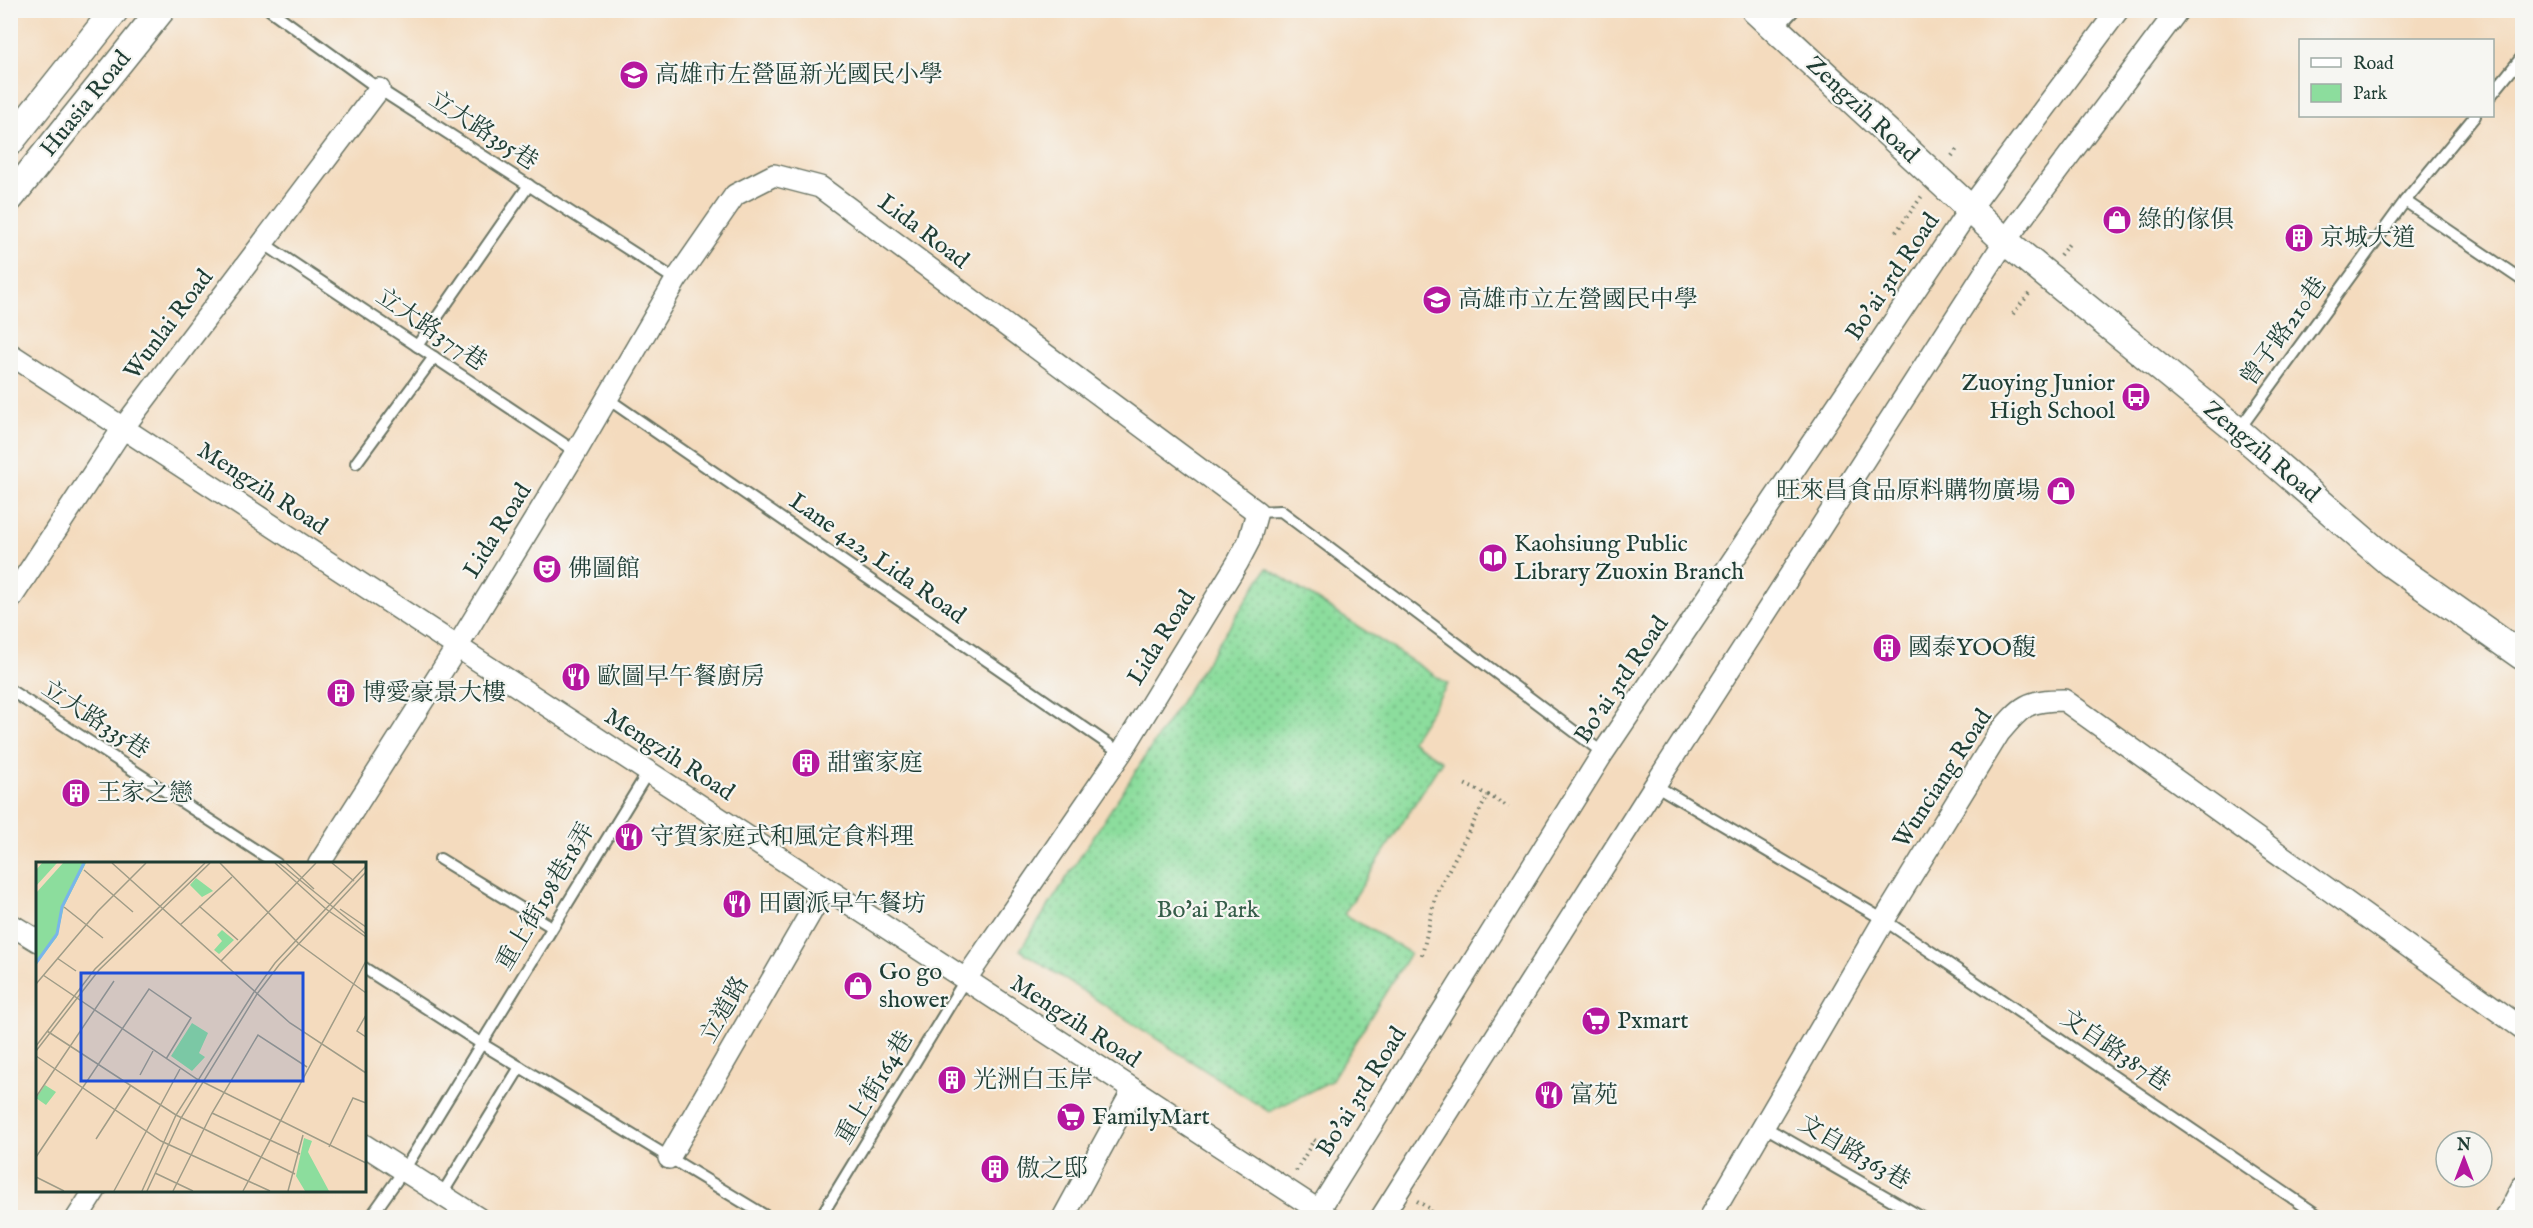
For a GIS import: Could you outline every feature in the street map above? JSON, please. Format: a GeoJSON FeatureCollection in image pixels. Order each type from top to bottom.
{"type":"FeatureCollection","features":[{"type":"Feature","properties":{"kind":"street","name":"Huasia Road"},"geometry":{"type":"LineString","coordinates":[[10,142],[115,10]]}},
{"type":"Feature","properties":{"kind":"street","name":"Huasia Road"},"geometry":{"type":"LineString","coordinates":[[10,198],[161,10]]}},
{"type":"Feature","properties":{"kind":"street","name":"Zengzih Road"},"geometry":{"type":"LineString","coordinates":[[1755,10],[1785,20],[1969,210],[2005,241],[2238,431],[2390,563],[2523,656]]}},
{"type":"Feature","properties":{"kind":"street","name":"Bo'ai 3rd Road"},"geometry":{"type":"LineString","coordinates":[[1321,1216],[1349,1161],[1603,753],[1969,210],[2118,10]]}},
{"type":"Feature","properties":{"kind":"street"},"geometry":{"type":"LineString","coordinates":[[1381,1218],[1655,785],[2005,241],[2178,10]]}},
{"type":"Feature","properties":{"kind":"street","name":"Wunlai Road"},"geometry":{"type":"LineString","coordinates":[[10,600],[123,428],[379,88]]}},
{"type":"Feature","properties":{"kind":"street","name":"Lida Road"},"geometry":{"type":"LineString","coordinates":[[320,862],[457,647],[608,399],[676,280],[735,195],[774,175],[820,187],[1257,512],[1249,541],[1239,562],[1121,753],[965,980]]}},
{"type":"Feature","properties":{"kind":"street","name":"Mengzih Road"},"geometry":{"type":"LineString","coordinates":[[10,354],[1133,1090],[1321,1216]]}},
{"type":"Feature","properties":{"kind":"street","name":"Wunciang Road"},"geometry":{"type":"LineString","coordinates":[[1710,1218],[1884,920],[1999,733],[2020,708],[2041,700],[2064,700],[2523,1028]]}},
{"type":"Feature","properties":{"kind":"street","name":"立道路"},"geometry":{"type":"LineString","coordinates":[[669,1158],[825,888]]}},
{"type":"Feature","properties":{"kind":"street"},"geometry":{"type":"LineString","coordinates":[[10,924],[36,940]]}},
{"type":"Feature","properties":{"kind":"street"},"geometry":{"type":"LineString","coordinates":[[1063,1218],[1133,1090]]}},
{"type":"Feature","properties":{"kind":"street"},"geometry":{"type":"LineString","coordinates":[[366,1146],[478,1218]]}},
{"type":"Feature","properties":{"kind":"street"},"geometry":{"type":"LineString","coordinates":[[2506,1218],[2523,1187]]}},
{"type":"Feature","properties":{"kind":"street"},"geometry":{"type":"LineString","coordinates":[[77,1218],[94,1192]]}},
{"type":"Feature","properties":{"kind":"lane","name":"立大路395巷"},"geometry":{"type":"LineString","coordinates":[[270,10],[379,88],[676,280]]}},
{"type":"Feature","properties":{"kind":"lane"},"geometry":{"type":"LineString","coordinates":[[2494,93],[2523,57]]}},
{"type":"Feature","properties":{"kind":"lane","name":"曾子路210巷"},"geometry":{"type":"LineString","coordinates":[[2238,431],[2404,201],[2474,117]]}},
{"type":"Feature","properties":{"kind":"lane"},"geometry":{"type":"LineString","coordinates":[[417,346],[529,185]]}},
{"type":"Feature","properties":{"kind":"lane"},"geometry":{"type":"LineString","coordinates":[[2404,201],[2523,280]]}},
{"type":"Feature","properties":{"kind":"lane","name":"立大路377巷"},"geometry":{"type":"LineString","coordinates":[[264,243],[576,452]]}},
{"type":"Feature","properties":{"kind":"lane"},"geometry":{"type":"LineString","coordinates":[[356,463],[434,357]]}},
{"type":"Feature","properties":{"kind":"lane","name":"Lane 422, Lida Road"},"geometry":{"type":"LineString","coordinates":[[608,399],[1121,753]]}},
{"type":"Feature","properties":{"kind":"lane"},"geometry":{"type":"LineString","coordinates":[[1257,512],[1281,511],[1603,753]]}},
{"type":"Feature","properties":{"kind":"lane","name":"立大路335巷"},"geometry":{"type":"LineString","coordinates":[[10,690],[274,862]]}},
{"type":"Feature","properties":{"kind":"lane","name":"重上街198巷18弄"},"geometry":{"type":"LineString","coordinates":[[370,1218],[404,1170],[648,772]]}},
{"type":"Feature","properties":{"kind":"lane","name":"文自路387巷"},"geometry":{"type":"LineString","coordinates":[[1655,785],[1884,920],[2322,1218]]}},
{"type":"Feature","properties":{"kind":"lane"},"geometry":{"type":"LineString","coordinates":[[440,859],[552,927]]}},
{"type":"Feature","properties":{"kind":"lane"},"geometry":{"type":"LineString","coordinates":[[366,969],[482,1044],[769,1218]]}},
{"type":"Feature","properties":{"kind":"lane","name":"重上街164巷"},"geometry":{"type":"LineString","coordinates":[[820,1218],[965,980]]}},
{"type":"Feature","properties":{"kind":"lane"},"geometry":{"type":"LineString","coordinates":[[442,1194],[520,1067]]}},
{"type":"Feature","properties":{"kind":"lane","name":"文自路363巷"},"geometry":{"type":"LineString","coordinates":[[1763,1126],[1923,1218]]}},
{"type":"Feature","properties":{"kind":"path"},"geometry":{"type":"LineString","coordinates":[[1464,784],[1509,807]]}},
{"type":"Feature","properties":{"kind":"path"},"geometry":{"type":"LineString","coordinates":[[1422,956],[1436,894],[1488,795]]}},
{"type":"Feature","properties":{"kind":"path"},"geometry":{"type":"LineString","coordinates":[[1314,1140],[1349,1161]]}},
{"type":"Feature","properties":{"kind":"path"},"geometry":{"type":"LineString","coordinates":[[1399,1190],[1432,1210],[1428,1218]]}},
{"type":"Feature","properties":{"kind":"green space","name":"Bo'ai Park"},"geometry":{"type":"Polygon","coordinates":[[[1267,568],[1448,684],[1411,741],[1442,761],[1344,914],[1410,953],[1331,1081],[1269,1112],[1020,950],[1267,568]]]}},
{"type":"Feature","properties":{"kind":"place","name":"高雄市左營區新光國民小學"},"geometry":{"type":"Point","coordinates":[634,75]}},
{"type":"Feature","properties":{"kind":"place","name":"綠的傢俱"},"geometry":{"type":"Point","coordinates":[2117,220]}},
{"type":"Feature","properties":{"kind":"place","name":"京城大道"},"geometry":{"type":"Point","coordinates":[2299,238]}},
{"type":"Feature","properties":{"kind":"place","name":"高雄市立左營國民中學"},"geometry":{"type":"Point","coordinates":[1437,300]}},
{"type":"Feature","properties":{"kind":"place","name":"Zuoying Junior High School"},"geometry":{"type":"Point","coordinates":[2136,397]}},
{"type":"Feature","properties":{"kind":"place","name":"旺來昌食品原料購物廣場"},"geometry":{"type":"Point","coordinates":[2061,491]}},
{"type":"Feature","properties":{"kind":"place","name":"Kaohsiung Public Library Zuoxin Branch"},"geometry":{"type":"Point","coordinates":[1493,558]}},
{"type":"Feature","properties":{"kind":"place","name":"佛圖館"},"geometry":{"type":"Point","coordinates":[547,569]}},
{"type":"Feature","properties":{"kind":"place","name":"國泰YOO馥"},"geometry":{"type":"Point","coordinates":[1887,648]}},
{"type":"Feature","properties":{"kind":"place","name":"歐圖早午餐廚房"},"geometry":{"type":"Point","coordinates":[576,677]}},
{"type":"Feature","properties":{"kind":"place","name":"博愛豪景大樓"},"geometry":{"type":"Point","coordinates":[341,693]}},
{"type":"Feature","properties":{"kind":"place","name":"甜蜜家庭"},"geometry":{"type":"Point","coordinates":[806,763]}},
{"type":"Feature","properties":{"kind":"place","name":"王家之戀"},"geometry":{"type":"Point","coordinates":[76,793]}},
{"type":"Feature","properties":{"kind":"place","name":"守賀家庭式和風定食料理"},"geometry":{"type":"Point","coordinates":[629,837]}},
{"type":"Feature","properties":{"kind":"place","name":"田園派早午餐坊"},"geometry":{"type":"Point","coordinates":[737,904]}},
{"type":"Feature","properties":{"kind":"place","name":"Go go shower"},"geometry":{"type":"Point","coordinates":[858,986]}},
{"type":"Feature","properties":{"kind":"place","name":"Pxmart"},"geometry":{"type":"Point","coordinates":[1596,1021]}},
{"type":"Feature","properties":{"kind":"place","name":"光洲白玉岸"},"geometry":{"type":"Point","coordinates":[952,1080]}},
{"type":"Feature","properties":{"kind":"place","name":"富苑"},"geometry":{"type":"Point","coordinates":[1549,1095]}},
{"type":"Feature","properties":{"kind":"place","name":"FamilyMart"},"geometry":{"type":"Point","coordinates":[1071,1117]}},
{"type":"Feature","properties":{"kind":"place","name":"傲之邸"},"geometry":{"type":"Point","coordinates":[995,1169]}}]}
